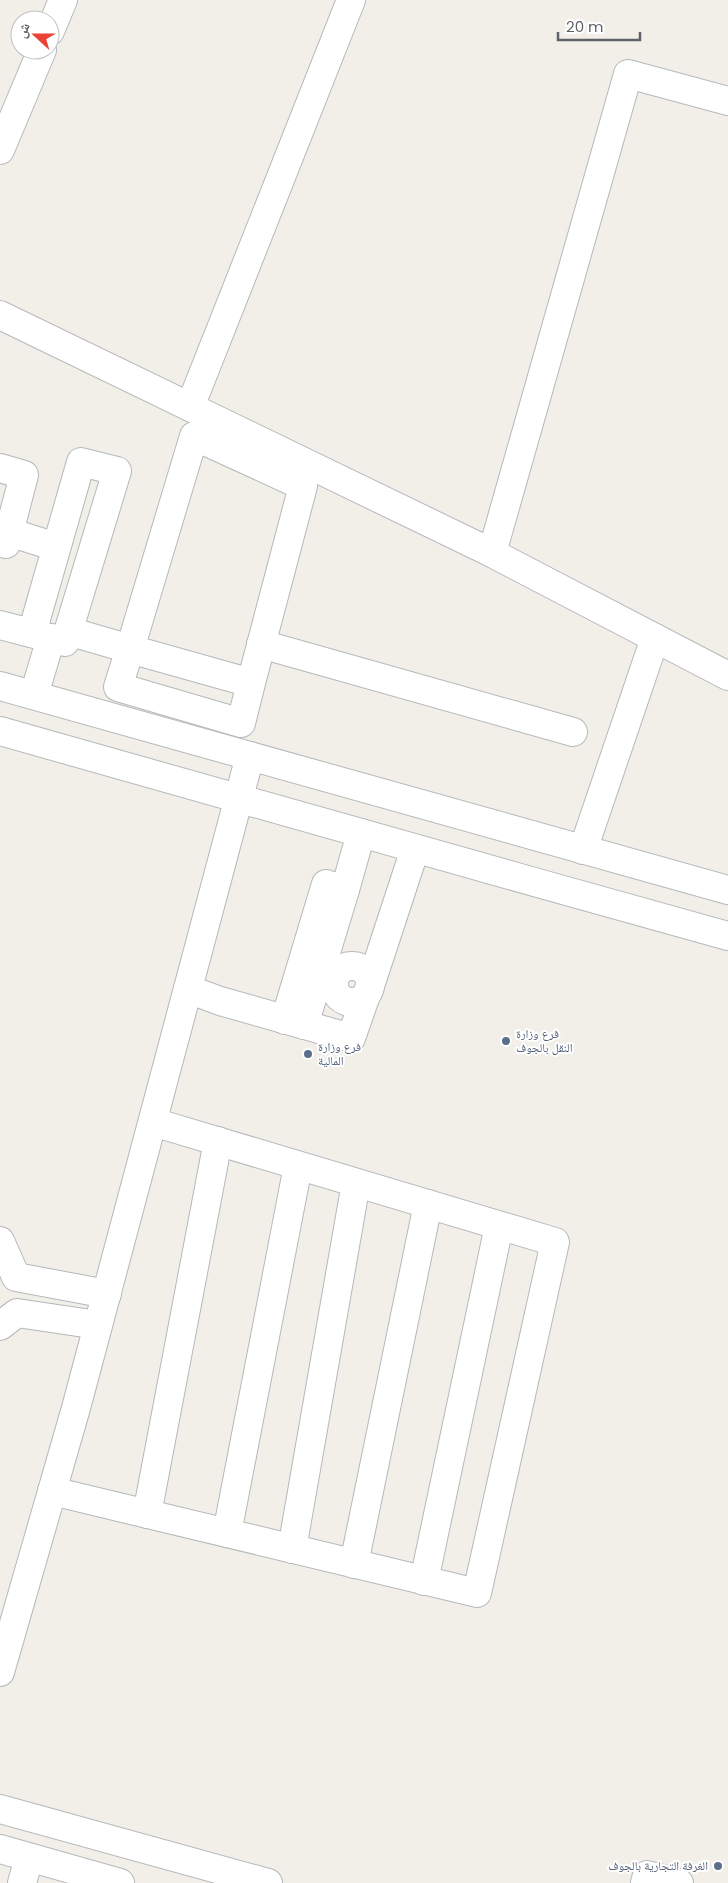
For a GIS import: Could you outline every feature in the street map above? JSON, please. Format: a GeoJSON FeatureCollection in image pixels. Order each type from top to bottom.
{"type":"FeatureCollection","features":[{"type":"Feature","properties":{"kind":"street"},"geometry":{"type":"LineString","coordinates":[[190,407],[351,0]]}},
{"type":"Feature","properties":{"kind":"street"},"geometry":{"type":"LineString","coordinates":[[0,150],[38,60]]}},
{"type":"Feature","properties":{"kind":"street"},"geometry":{"type":"LineString","coordinates":[[492,553],[628,74],[728,101]]}},
{"type":"Feature","properties":{"kind":"street"},"geometry":{"type":"LineString","coordinates":[[0,316],[492,553],[728,676]]}},
{"type":"Feature","properties":{"kind":"street"},"geometry":{"type":"LineString","coordinates":[[194,436],[303,486],[241,723],[118,687],[130,649],[194,436]]}},
{"type":"Feature","properties":{"kind":"street"},"geometry":{"type":"LineString","coordinates":[[34,695],[50,634],[117,472],[80,462],[56,547],[50,634]]}},
{"type":"Feature","properties":{"kind":"street"},"geometry":{"type":"LineString","coordinates":[[0,468],[24,475],[5,537],[56,547]]}},
{"type":"Feature","properties":{"kind":"street"},"geometry":{"type":"LineString","coordinates":[[0,625],[130,649],[251,683]]}},
{"type":"Feature","properties":{"kind":"street"},"geometry":{"type":"LineString","coordinates":[[584,850],[655,638]]}},
{"type":"Feature","properties":{"kind":"street"},"geometry":{"type":"LineString","coordinates":[[261,644],[573,732]]}},
{"type":"Feature","properties":{"kind":"street"},"geometry":{"type":"LineString","coordinates":[[0,686],[728,890]]}},
{"type":"Feature","properties":{"kind":"street"},"geometry":{"type":"LineString","coordinates":[[0,731],[728,936]]}},
{"type":"Feature","properties":{"kind":"street"},"geometry":{"type":"LineString","coordinates":[[0,1672],[107,1294],[250,756]]}},
{"type":"Feature","properties":{"kind":"street"},"geometry":{"type":"LineString","coordinates":[[294,1023],[327,977],[345,890],[361,833]]}},
{"type":"Feature","properties":{"kind":"street"},"geometry":{"type":"LineString","coordinates":[[188,989],[220,1001],[351,1038],[415,849]]}},
{"type":"Feature","properties":{"kind":"street"},"geometry":{"type":"LineString","coordinates":[[294,1023],[326,884],[345,890]]}},
{"type":"Feature","properties":{"kind":"street"},"geometry":{"type":"LineString","coordinates":[[327,977],[346,967],[355,966],[367,974],[370,983],[368,992]]}},
{"type":"Feature","properties":{"kind":"street"},"geometry":{"type":"LineString","coordinates":[[52,1491],[477,1593],[555,1242],[153,1122]]}},
{"type":"Feature","properties":{"kind":"street"},"geometry":{"type":"LineString","coordinates":[[146,1514],[218,1142]]}},
{"type":"Feature","properties":{"kind":"street"},"geometry":{"type":"LineString","coordinates":[[227,1533],[298,1166]]}},
{"type":"Feature","properties":{"kind":"street"},"geometry":{"type":"LineString","coordinates":[[292,1549],[356,1183]]}},
{"type":"Feature","properties":{"kind":"street"},"geometry":{"type":"LineString","coordinates":[[354,1564],[428,1204]]}},
{"type":"Feature","properties":{"kind":"street"},"geometry":{"type":"LineString","coordinates":[[424,1581],[499,1226]]}},
{"type":"Feature","properties":{"kind":"street"},"geometry":{"type":"LineString","coordinates":[[0,1241],[8,1283],[107,1294]]}},
{"type":"Feature","properties":{"kind":"street"},"geometry":{"type":"LineString","coordinates":[[0,1326],[17,1313],[98,1325]]}},
{"type":"Feature","properties":{"kind":"street"},"geometry":{"type":"LineString","coordinates":[[0,1809],[268,1883]]}},
{"type":"Feature","properties":{"kind":"street"},"geometry":{"type":"LineString","coordinates":[[0,1849],[26,1870],[120,1883]]}},
{"type":"Feature","properties":{"kind":"street"},"geometry":{"type":"LineString","coordinates":[[645,1883],[647,1875],[679,1883]]}},
{"type":"Feature","properties":{"kind":"place","name":"فرع وزارة النقل بالجوف"},"geometry":{"type":"Point","coordinates":[506,1041]}},
{"type":"Feature","properties":{"kind":"place","name":"فرع وزارة المالية"},"geometry":{"type":"Point","coordinates":[308,1054]}},
{"type":"Feature","properties":{"kind":"place","name":"الغرفة التجارية بالجوف"},"geometry":{"type":"Point","coordinates":[718,1866]}}]}
